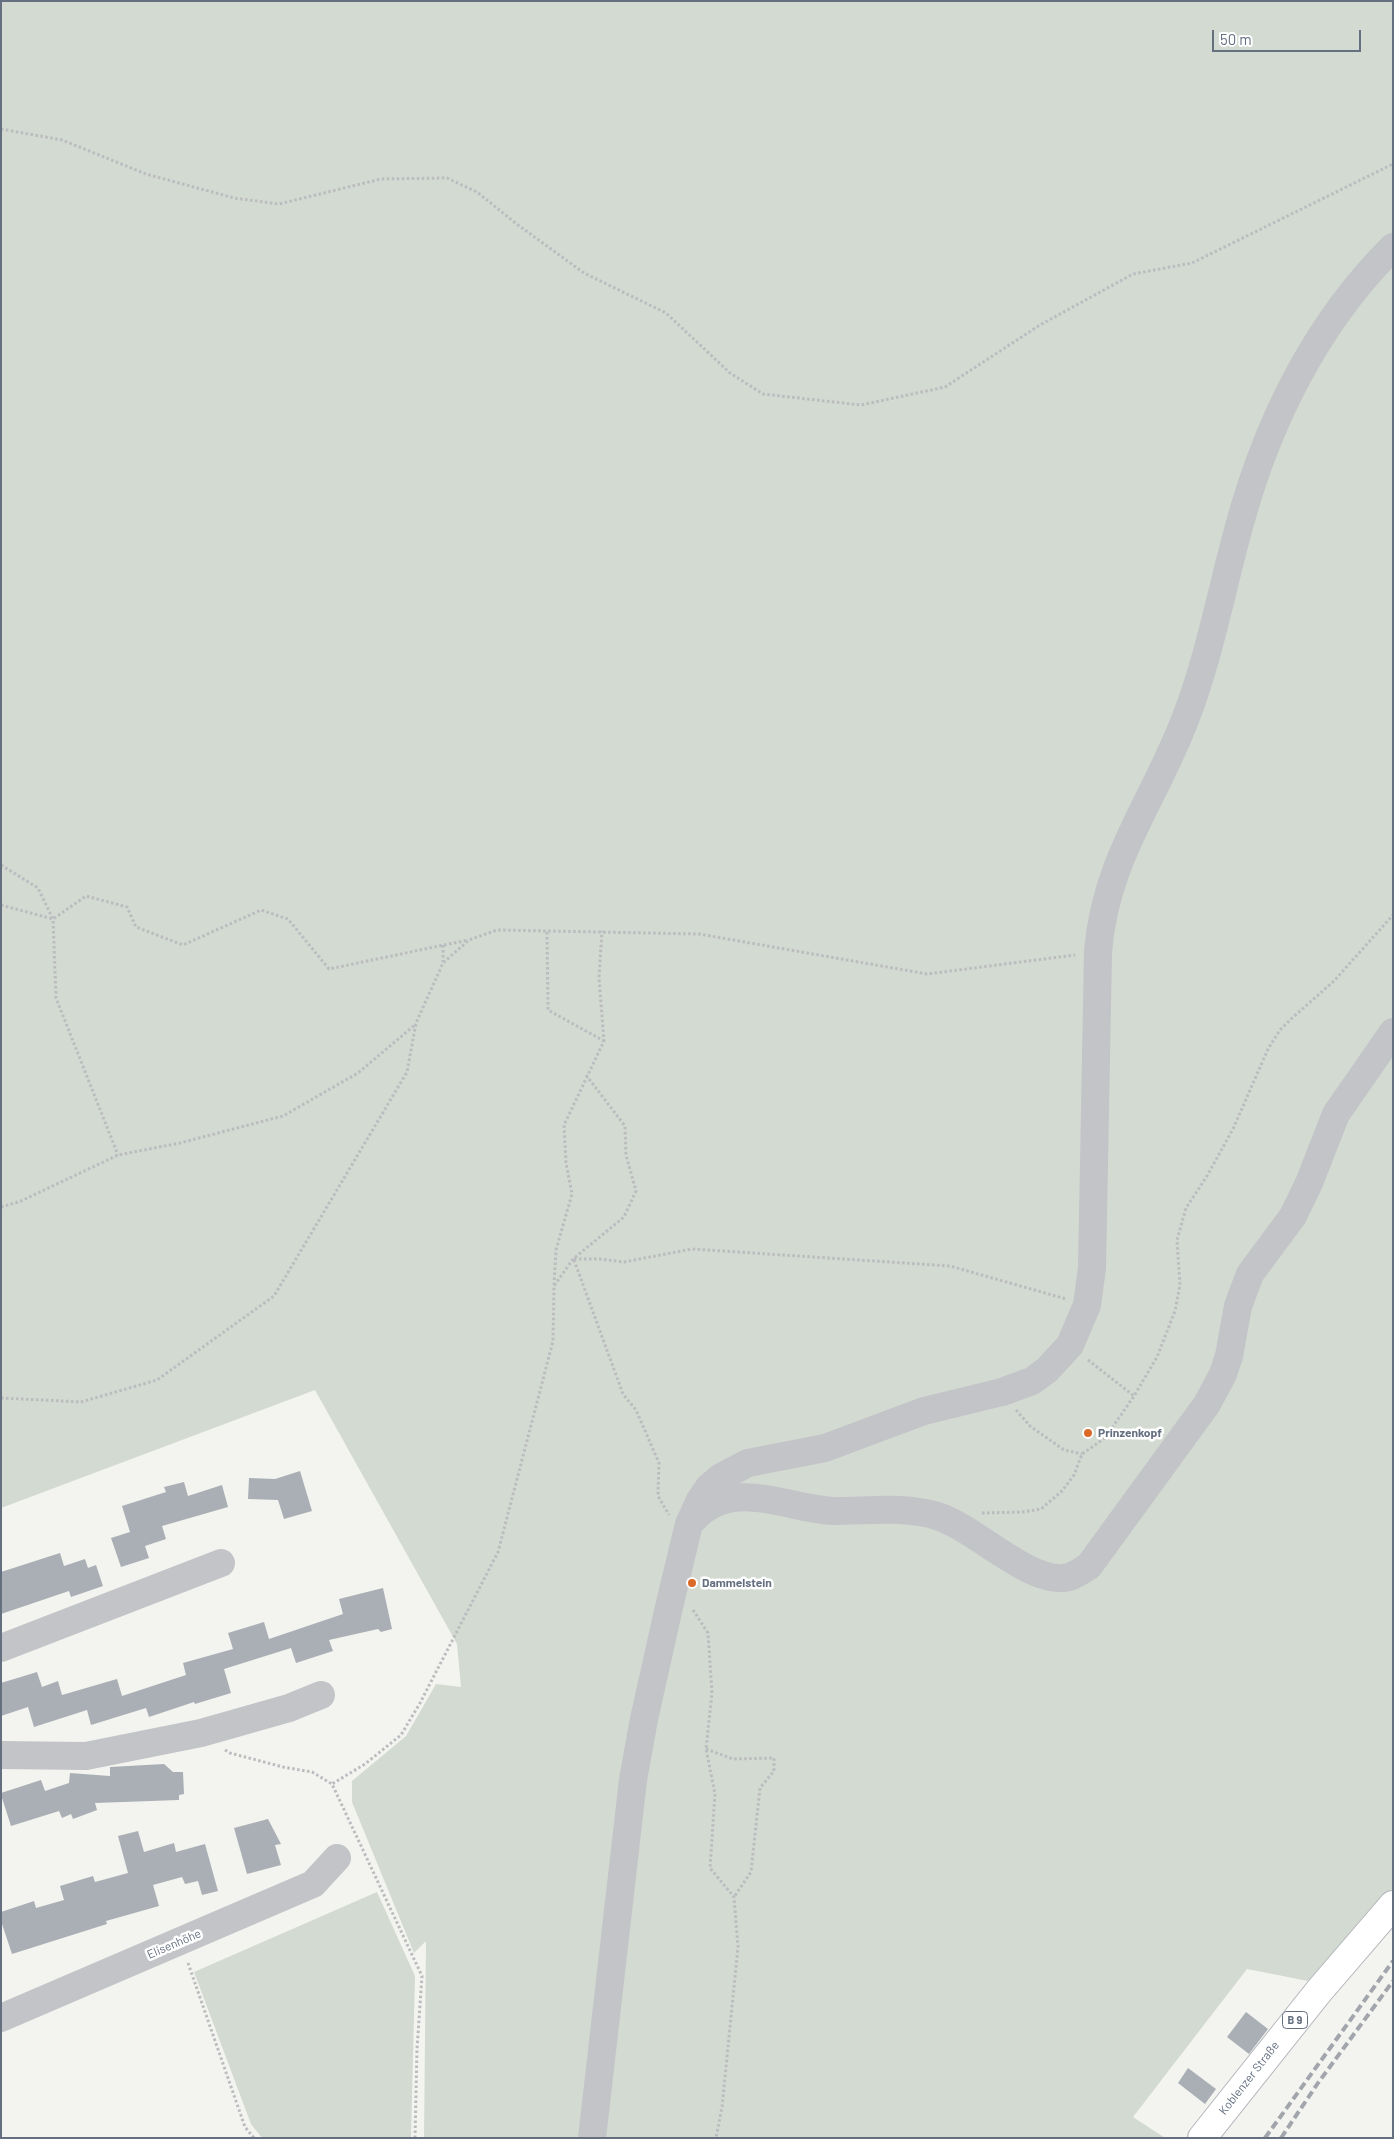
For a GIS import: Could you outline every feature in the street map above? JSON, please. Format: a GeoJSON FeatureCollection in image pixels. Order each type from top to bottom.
{"type":"FeatureCollection","features":[{"type":"Feature","properties":{"kind":"main road","name":"Koblenzer Straße"},"geometry":{"type":"LineString","coordinates":[[1202,2138],[1313,1998],[1393,1905]]}},
{"type":"Feature","properties":{"kind":"street"},"geometry":{"type":"LineString","coordinates":[[592,2138],[634,1780],[644,1719],[687,1532],[709,1487],[733,1469],[748,1463],[825,1448],[924,1411],[1002,1392],[1032,1381],[1060,1358],[1070,1345],[1087,1305],[1090,1290],[1093,1246],[1098,952],[1104,908],[1129,836],[1175,743],[1195,694],[1240,522],[1264,450],[1282,407],[1304,364],[1326,329],[1366,274],[1393,247]]}},
{"type":"Feature","properties":{"kind":"street"},"geometry":{"type":"LineString","coordinates":[[687,1532],[702,1510],[717,1502],[756,1497],[833,1511],[913,1511],[936,1516],[957,1524],[1032,1572],[1057,1578],[1068,1577],[1089,1566],[1208,1404],[1226,1365],[1234,1335],[1238,1306],[1250,1274],[1293,1216],[1309,1183],[1327,1132],[1336,1114],[1393,1032]]}},
{"type":"Feature","properties":{"kind":"street"},"geometry":{"type":"LineString","coordinates":[[1,1648],[221,1563]]}},
{"type":"Feature","properties":{"kind":"street"},"geometry":{"type":"LineString","coordinates":[[1,1755],[86,1756],[201,1733],[288,1708],[321,1695]]}},
{"type":"Feature","properties":{"kind":"street","name":"Elisenhöhe"},"geometry":{"type":"LineString","coordinates":[[1,2018],[313,1884],[337,1858]]}},
{"type":"Feature","properties":{"kind":"path"},"geometry":{"type":"LineString","coordinates":[[1,129],[62,140],[146,174],[234,198],[279,204],[381,179],[447,178],[476,192],[584,273],[666,313],[730,373],[764,394],[862,405],[945,387],[1040,325],[1133,274],[1192,263],[1393,164]]}},
{"type":"Feature","properties":{"kind":"path"},"geometry":{"type":"LineString","coordinates":[[1,865],[38,888],[53,920],[56,998],[118,1155]]}},
{"type":"Feature","properties":{"kind":"path"},"geometry":{"type":"LineString","coordinates":[[53,920],[86,896],[127,907],[136,928],[182,945],[261,910],[288,920],[329,969],[469,940],[497,930],[699,934],[927,974],[1098,952]]}},
{"type":"Feature","properties":{"kind":"path"},"geometry":{"type":"LineString","coordinates":[[1,905],[53,920]]}},
{"type":"Feature","properties":{"kind":"path"},"geometry":{"type":"LineString","coordinates":[[957,1524],[968,1516],[988,1512],[1022,1512],[1042,1509],[1062,1491],[1074,1474],[1082,1454],[1105,1438],[1134,1396],[1157,1357],[1175,1311],[1180,1285],[1177,1240],[1180,1222],[1186,1208],[1207,1176],[1233,1128],[1268,1049],[1280,1030],[1334,981],[1393,915]]}},
{"type":"Feature","properties":{"kind":"path"},"geometry":{"type":"LineString","coordinates":[[332,1784],[365,1764],[401,1735],[420,1703],[498,1552],[553,1341],[556,1250],[572,1194],[566,1163],[564,1125],[586,1075],[604,1041],[600,978],[602,931]]}},
{"type":"Feature","properties":{"kind":"path"},"geometry":{"type":"LineString","coordinates":[[547,932],[548,1010],[604,1041]]}},
{"type":"Feature","properties":{"kind":"path"},"geometry":{"type":"LineString","coordinates":[[1,1398],[82,1402],[158,1380],[274,1296],[407,1072],[416,1023],[443,963],[469,940]]}},
{"type":"Feature","properties":{"kind":"path"},"geometry":{"type":"LineString","coordinates":[[442,945],[443,963]]}},
{"type":"Feature","properties":{"kind":"path"},"geometry":{"type":"LineString","coordinates":[[1,1207],[21,1201],[118,1155],[180,1143],[283,1116],[358,1073],[416,1023]]}},
{"type":"Feature","properties":{"kind":"path"},"geometry":{"type":"LineString","coordinates":[[554,1286],[573,1259],[624,1217],[636,1191],[626,1155],[625,1126],[586,1075]]}},
{"type":"Feature","properties":{"kind":"path"},"geometry":{"type":"LineString","coordinates":[[573,1259],[600,1259],[624,1262],[692,1249],[950,1266],[1087,1305]]}},
{"type":"Feature","properties":{"kind":"path"},"geometry":{"type":"LineString","coordinates":[[573,1259],[623,1394],[636,1410],[659,1463],[658,1496],[687,1532]]}},
{"type":"Feature","properties":{"kind":"path"},"geometry":{"type":"LineString","coordinates":[[1070,1345],[1134,1396]]}},
{"type":"Feature","properties":{"kind":"path"},"geometry":{"type":"LineString","coordinates":[[1002,1392],[1030,1426],[1064,1450],[1082,1454]]}},
{"type":"Feature","properties":{"kind":"path"},"geometry":{"type":"LineString","coordinates":[[691,1607],[708,1633],[712,1693],[706,1749],[715,1794],[710,1868],[734,1897],[738,1947],[722,2107],[716,2138]]}},
{"type":"Feature","properties":{"kind":"path"},"geometry":{"type":"LineString","coordinates":[[201,1733],[230,1753],[283,1767],[312,1772],[332,1784],[422,1976],[417,2049],[415,2138]]}},
{"type":"Feature","properties":{"kind":"path"},"geometry":{"type":"LineString","coordinates":[[706,1749],[733,1759],[774,1758],[774,1771],[760,1788],[751,1872],[734,1897]]}},
{"type":"Feature","properties":{"kind":"path"},"geometry":{"type":"LineString","coordinates":[[180,1942],[245,2127],[254,2138]]}},
{"type":"Feature","properties":{"kind":"shaded area"},"geometry":{"type":"Polygon","coordinates":[[[1,1],[1393,1],[1393,1888],[1308,1981],[1247,1969],[1133,2117],[1165,2138],[424,2138],[426,1941],[414,1953],[352,1802],[352,1781],[406,1736],[436,1684],[461,1687],[457,1644],[315,1390],[1,1508],[1,1]]]}},
{"type":"Feature","properties":{"kind":"shaded area"},"geometry":{"type":"Polygon","coordinates":[[[377,1892],[415,1976],[411,2138],[262,2138],[251,2124],[194,1972],[377,1892]]]}},
{"type":"Feature","properties":{"kind":"building"},"geometry":{"type":"Polygon","coordinates":[[[300,1471],[312,1511],[284,1519],[278,1500],[248,1499],[249,1478],[275,1479],[300,1471]]]}},
{"type":"Feature","properties":{"kind":"building"},"geometry":{"type":"Polygon","coordinates":[[[184,1482],[188,1496],[222,1485],[228,1507],[162,1526],[166,1539],[145,1546],[149,1558],[121,1567],[111,1538],[130,1532],[122,1506],[166,1492],[164,1487],[184,1482]]]}},
{"type":"Feature","properties":{"kind":"building"},"geometry":{"type":"Polygon","coordinates":[[[60,1553],[64,1566],[85,1559],[88,1568],[96,1565],[103,1586],[71,1597],[69,1591],[1,1614],[1,1572],[60,1553]]]}},
{"type":"Feature","properties":{"kind":"building"},"geometry":{"type":"Polygon","coordinates":[[[383,1588],[392,1629],[381,1632],[378,1629],[329,1640],[333,1651],[296,1663],[291,1648],[224,1669],[231,1693],[195,1704],[194,1702],[149,1717],[146,1708],[91,1725],[87,1710],[34,1727],[28,1707],[1,1716],[1,1683],[37,1672],[42,1687],[58,1681],[62,1695],[117,1679],[122,1696],[186,1675],[183,1663],[233,1649],[228,1633],[264,1622],[269,1639],[343,1614],[339,1599],[383,1588]]]}},
{"type":"Feature","properties":{"kind":"building"},"geometry":{"type":"Polygon","coordinates":[[[164,1764],[173,1772],[183,1772],[184,1794],[179,1795],[179,1800],[95,1803],[97,1810],[73,1819],[71,1814],[62,1818],[59,1811],[11,1826],[1,1795],[1,1793],[41,1780],[45,1791],[69,1783],[70,1773],[110,1776],[110,1767],[164,1764]]]}},
{"type":"Feature","properties":{"kind":"building"},"geometry":{"type":"Polygon","coordinates":[[[268,1819],[281,1844],[275,1845],[281,1865],[247,1874],[234,1828],[268,1819]]]}},
{"type":"Feature","properties":{"kind":"building"},"geometry":{"type":"Polygon","coordinates":[[[138,1831],[144,1852],[174,1843],[176,1852],[205,1844],[218,1891],[202,1895],[198,1881],[185,1884],[182,1877],[153,1885],[159,1906],[106,1921],[107,1924],[12,1954],[1,1921],[1,1912],[34,1901],[36,1908],[64,1900],[60,1886],[93,1876],[95,1882],[128,1873],[118,1836],[138,1831]]]}},
{"type":"Feature","properties":{"kind":"building"},"geometry":{"type":"Polygon","coordinates":[[[1246,2012],[1268,2029],[1249,2054],[1227,2037],[1246,2012]]]}},
{"type":"Feature","properties":{"kind":"building"},"geometry":{"type":"Polygon","coordinates":[[[1188,2068],[1216,2089],[1205,2104],[1178,2083],[1188,2068]]]}},
{"type":"Feature","properties":{"kind":"railway"},"geometry":{"type":"LineString","coordinates":[[1265,2138],[1393,1961]]}},
{"type":"Feature","properties":{"kind":"railway"},"geometry":{"type":"LineString","coordinates":[[1281,2138],[1318,2083],[1393,1981]]}},
{"type":"Feature","properties":{"kind":"place","name":"Prinzenkopf"},"geometry":{"type":"Point","coordinates":[1088,1433]}},
{"type":"Feature","properties":{"kind":"place","name":"Dammelstein"},"geometry":{"type":"Point","coordinates":[692,1583]}}]}
